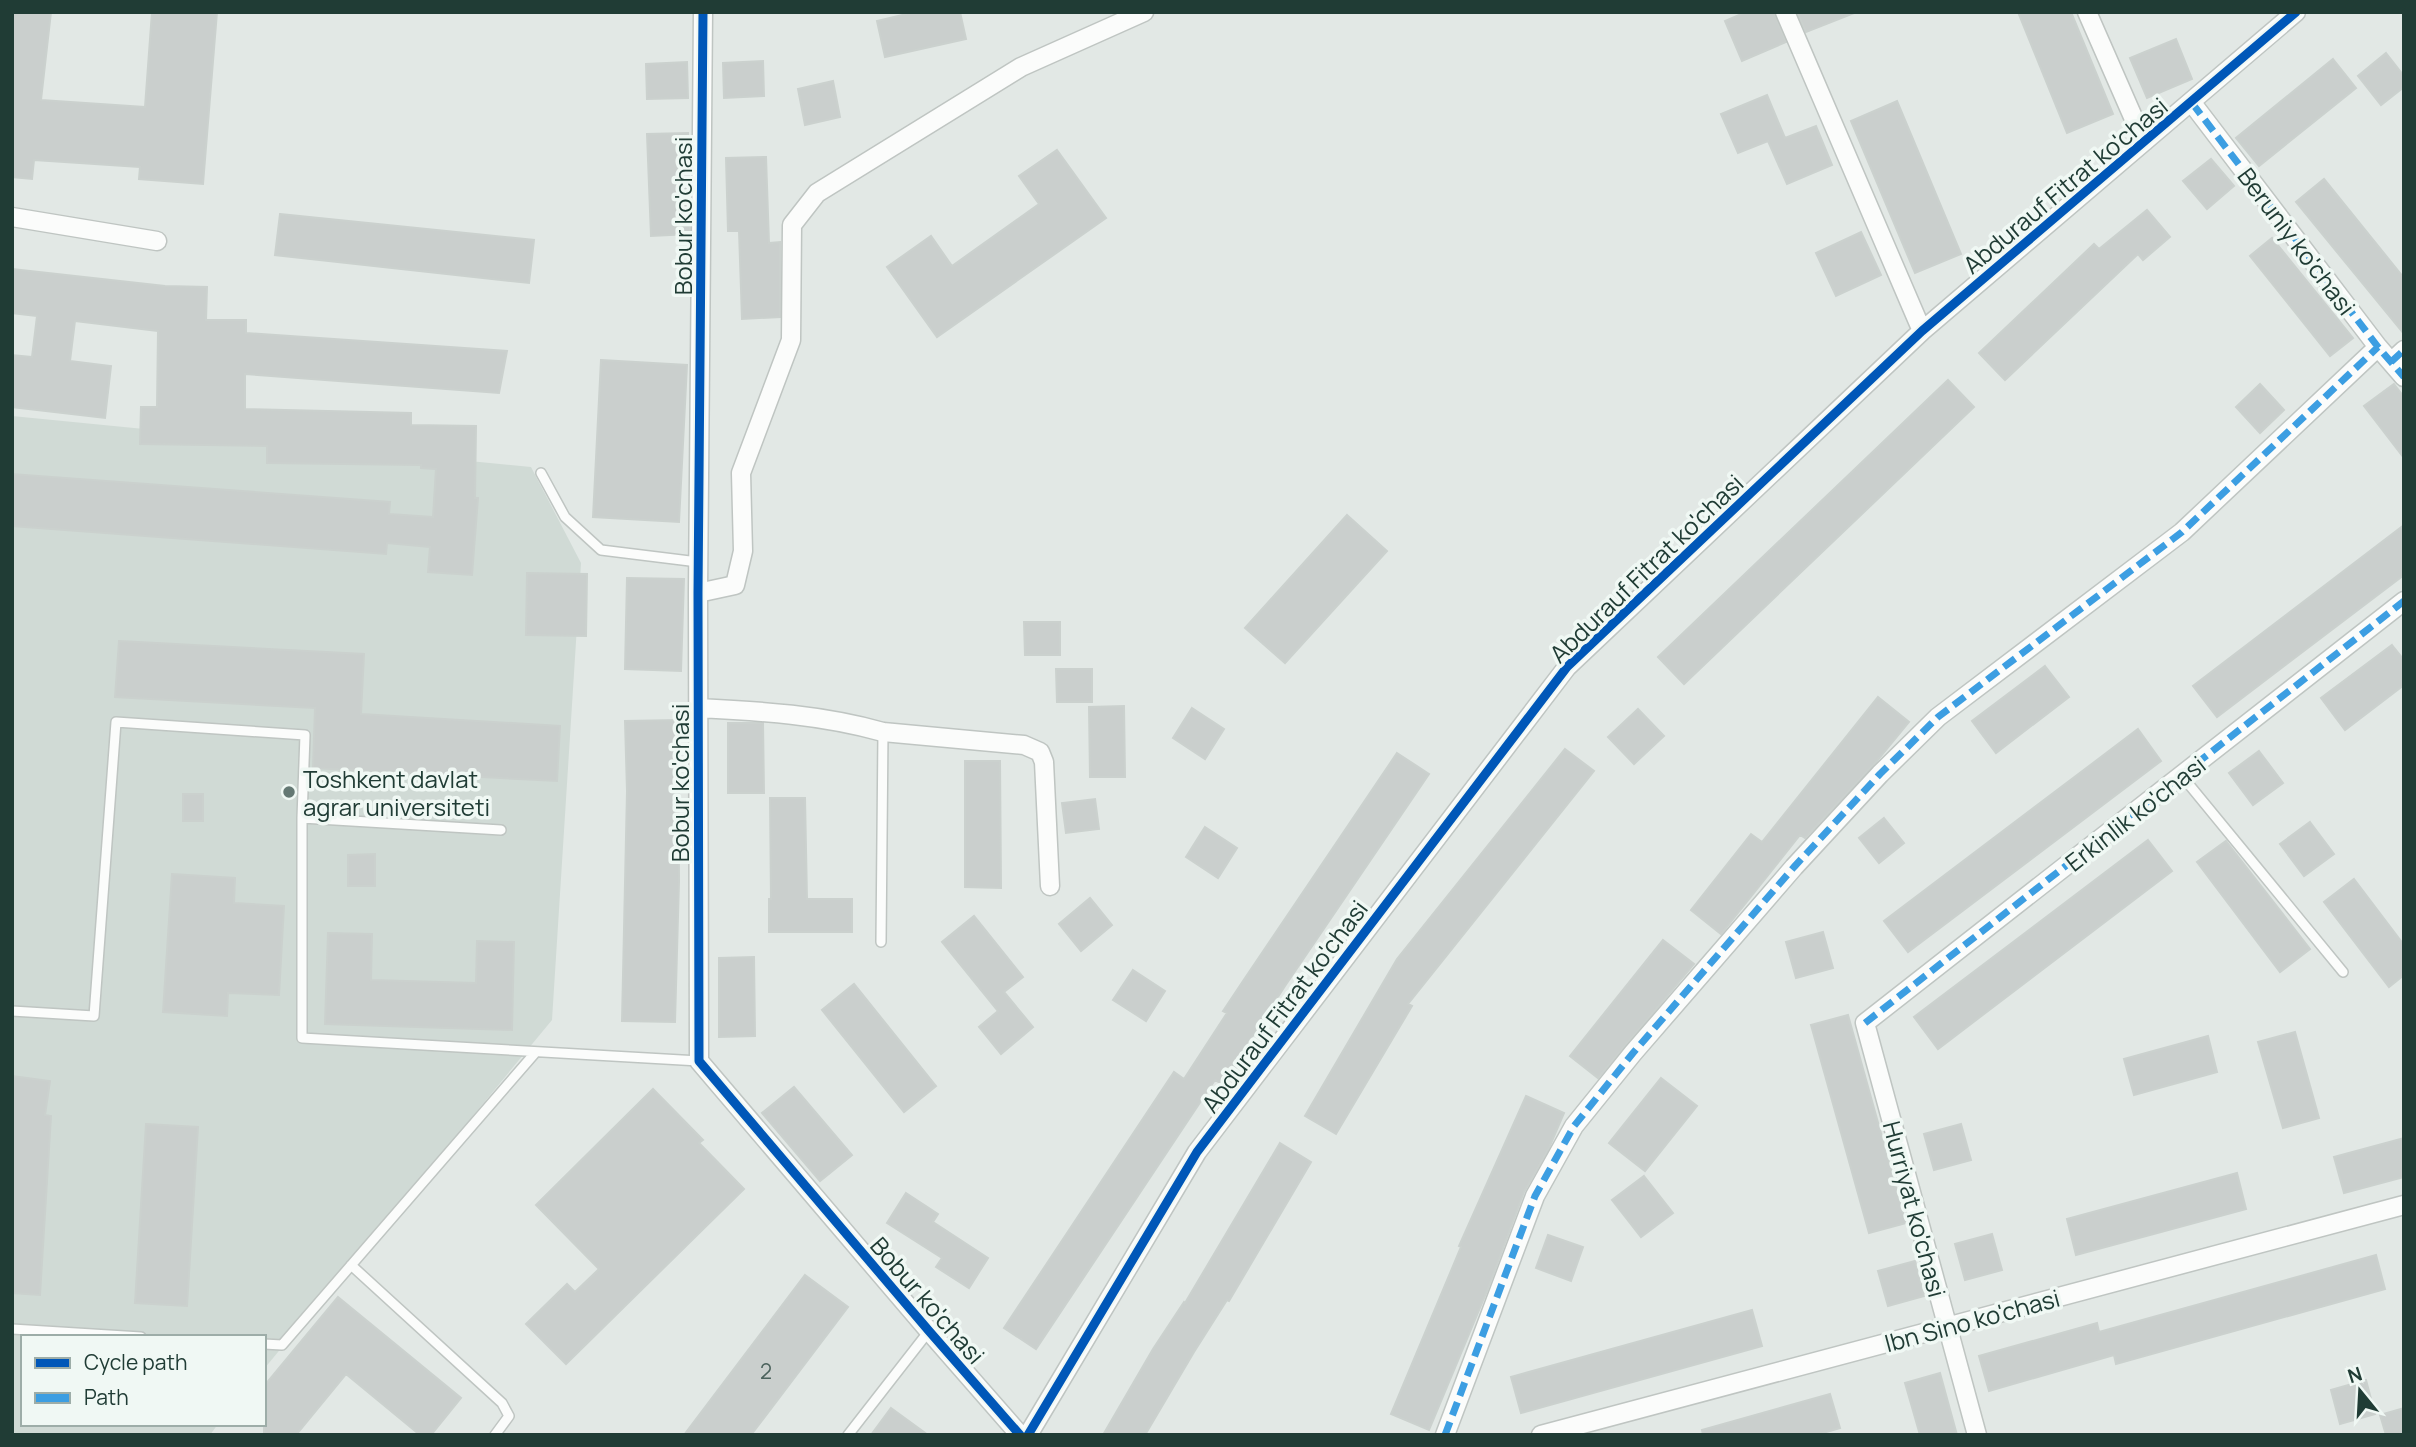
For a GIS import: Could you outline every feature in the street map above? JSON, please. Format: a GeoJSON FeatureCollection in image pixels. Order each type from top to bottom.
{"type":"FeatureCollection","features":[{"type":"Feature","properties":{"kind":"street","name":"Bobur ko'chasi"},"geometry":{"type":"LineString","coordinates":[[703,12],[698,562],[699,1061],[1020,1435]]}},
{"type":"Feature","properties":{"kind":"street"},"geometry":{"type":"LineString","coordinates":[[698,593],[735,585],[743,551],[741,472],[791,340],[792,225],[817,192],[1021,67],[1144,12]]}},
{"type":"Feature","properties":{"kind":"street"},"geometry":{"type":"LineString","coordinates":[[1785,12],[1922,331]]}},
{"type":"Feature","properties":{"kind":"street"},"geometry":{"type":"LineString","coordinates":[[2087,12],[2144,142]]}},
{"type":"Feature","properties":{"kind":"street","name":"Abdurauf Fitrat ko'chasi"},"geometry":{"type":"LineString","coordinates":[[1028,1435],[1197,1152],[1567,667],[1922,331],[2296,12]]}},
{"type":"Feature","properties":{"kind":"street","name":"Beruniy ko'chasi"},"geometry":{"type":"LineString","coordinates":[[2192,103],[2378,347],[2397,356],[2404,377]]}},
{"type":"Feature","properties":{"kind":"street"},"geometry":{"type":"LineString","coordinates":[[12,217],[157,241]]}},
{"type":"Feature","properties":{"kind":"street"},"geometry":{"type":"LineString","coordinates":[[1445,1435],[1535,1196],[1574,1126],[1633,1053],[1794,867],[1880,774],[1938,717],[2182,531],[2378,347]]}},
{"type":"Feature","properties":{"kind":"street","name":"Erkinlik ko'chasi"},"geometry":{"type":"LineString","coordinates":[[1865,1023],[2404,601]]}},
{"type":"Feature","properties":{"kind":"street"},"geometry":{"type":"LineString","coordinates":[[698,708],[772,712],[862,726],[883,732],[1024,745],[1040,752],[1044,762],[1050,886]]}},
{"type":"Feature","properties":{"kind":"street","name":"Hurriyat ko'chasi"},"geometry":{"type":"LineString","coordinates":[[1865,1023],[1977,1435]]}},
{"type":"Feature","properties":{"kind":"street","name":"Ibn Sino ko'chasi"},"geometry":{"type":"LineString","coordinates":[[1541,1435],[2404,1205]]}},
{"type":"Feature","properties":{"kind":"lane"},"geometry":{"type":"LineString","coordinates":[[541,473],[565,517],[601,550],[698,562]]}},
{"type":"Feature","properties":{"kind":"lane"},"geometry":{"type":"LineString","coordinates":[[12,1011],[94,1016],[116,722],[304,735],[302,1038],[699,1061]]}},
{"type":"Feature","properties":{"kind":"lane"},"geometry":{"type":"LineString","coordinates":[[881,942],[883,732]]}},
{"type":"Feature","properties":{"kind":"lane"},"geometry":{"type":"LineString","coordinates":[[2182,776],[2343,972]]}},
{"type":"Feature","properties":{"kind":"lane"},"geometry":{"type":"LineString","coordinates":[[302,818],[501,830]]}},
{"type":"Feature","properties":{"kind":"lane"},"geometry":{"type":"LineString","coordinates":[[266,1344],[282,1345],[535,1053]]}},
{"type":"Feature","properties":{"kind":"lane"},"geometry":{"type":"LineString","coordinates":[[351,1265],[502,1403],[509,1416],[495,1435]]}},
{"type":"Feature","properties":{"kind":"lane"},"geometry":{"type":"LineString","coordinates":[[12,1329],[109,1335]]}},
{"type":"Feature","properties":{"kind":"lane"},"geometry":{"type":"LineString","coordinates":[[848,1435],[929,1331]]}},
{"type":"Feature","properties":{"kind":"shaded area","name":"Toshkent davlat agrar universiteti"},"geometry":{"type":"Polygon","coordinates":[[[12,416],[531,467],[581,563],[552,1020],[266,1367],[266,1335],[21,1335],[21,1426],[217,1426],[210,1435],[12,1435],[12,416]]]}},
{"type":"Feature","properties":{"kind":"building"},"geometry":{"type":"Polygon","coordinates":[[[12,12],[51,12],[41,100],[145,107],[152,12],[217,12],[203,184],[139,179],[140,167],[34,160],[32,179],[12,177],[12,12]]]}},
{"type":"Feature","properties":{"kind":"building"},"geometry":{"type":"Polygon","coordinates":[[[915,12],[960,12],[966,39],[885,57],[877,21],[915,12]]]}},
{"type":"Feature","properties":{"kind":"building"},"geometry":{"type":"Polygon","coordinates":[[[1746,12],[1774,12],[1786,42],[1742,61],[1725,21],[1746,12]]]}},
{"type":"Feature","properties":{"kind":"building"},"geometry":{"type":"Polygon","coordinates":[[[1797,12],[1854,12],[1854,13],[1806,32],[1797,12]]]}},
{"type":"Feature","properties":{"kind":"building"},"geometry":{"type":"Polygon","coordinates":[[[2018,12],[2071,12],[2113,114],[2067,133],[2018,12]]]}},
{"type":"Feature","properties":{"kind":"building"},"geometry":{"type":"Polygon","coordinates":[[[2176,39],[2192,79],[2147,98],[2130,58],[2176,39]]]}},
{"type":"Feature","properties":{"kind":"building"},"geometry":{"type":"Polygon","coordinates":[[[2386,53],[2404,76],[2404,87],[2381,105],[2358,76],[2386,53]]]}},
{"type":"Feature","properties":{"kind":"building"},"geometry":{"type":"Polygon","coordinates":[[[2333,59],[2356,88],[2259,166],[2236,138],[2333,59]]]}},
{"type":"Feature","properties":{"kind":"building"},"geometry":{"type":"Polygon","coordinates":[[[763,61],[764,96],[724,98],[723,63],[763,61]]]}},
{"type":"Feature","properties":{"kind":"building"},"geometry":{"type":"Polygon","coordinates":[[[687,62],[688,98],[647,99],[646,64],[687,62]]]}},
{"type":"Feature","properties":{"kind":"building"},"geometry":{"type":"Polygon","coordinates":[[[833,81],[840,117],[805,125],[798,89],[833,81]]]}},
{"type":"Feature","properties":{"kind":"building"},"geometry":{"type":"Polygon","coordinates":[[[1767,95],[1785,138],[1816,126],[1832,165],[1787,184],[1768,141],[1738,153],[1721,114],[1767,95]]]}},
{"type":"Feature","properties":{"kind":"building"},"geometry":{"type":"Polygon","coordinates":[[[1897,101],[1961,254],[1915,273],[1851,121],[1897,101]]]}},
{"type":"Feature","properties":{"kind":"building"},"geometry":{"type":"Polygon","coordinates":[[[688,133],[690,234],[651,236],[647,134],[688,133]]]}},
{"type":"Feature","properties":{"kind":"building"},"geometry":{"type":"Polygon","coordinates":[[[1057,150],[1106,218],[937,337],[887,267],[931,236],[952,266],[1039,204],[1019,176],[1057,150]]]}},
{"type":"Feature","properties":{"kind":"building"},"geometry":{"type":"Polygon","coordinates":[[[766,157],[769,243],[780,242],[780,317],[742,319],[739,231],[728,231],[726,158],[766,157]]]}},
{"type":"Feature","properties":{"kind":"building"},"geometry":{"type":"Polygon","coordinates":[[[2211,159],[2234,186],[2207,209],[2183,181],[2211,159]]]}},
{"type":"Feature","properties":{"kind":"building"},"geometry":{"type":"Polygon","coordinates":[[[2324,179],[2404,278],[2404,334],[2296,202],[2324,179]]]}},
{"type":"Feature","properties":{"kind":"building"},"geometry":{"type":"Polygon","coordinates":[[[2147,210],[2170,237],[2143,260],[2138,254],[2005,380],[1979,353],[2094,244],[2099,249],[2147,210]]]}},
{"type":"Feature","properties":{"kind":"building"},"geometry":{"type":"Polygon","coordinates":[[[280,214],[534,240],[529,283],[275,255],[280,214]]]}},
{"type":"Feature","properties":{"kind":"building"},"geometry":{"type":"Polygon","coordinates":[[[1861,232],[1881,275],[1836,296],[1816,253],[1861,232]]]}},
{"type":"Feature","properties":{"kind":"building"},"geometry":{"type":"Polygon","coordinates":[[[2272,238],[2353,338],[2330,356],[2250,256],[2272,238]]]}},
{"type":"Feature","properties":{"kind":"building"},"geometry":{"type":"Polygon","coordinates":[[[12,269],[165,286],[207,287],[206,320],[246,320],[246,333],[507,351],[499,393],[245,374],[245,409],[411,413],[411,425],[476,426],[475,498],[478,498],[472,575],[428,572],[430,547],[387,543],[386,554],[12,526],[12,474],[390,502],[389,514],[433,517],[436,469],[421,468],[421,465],[267,463],[267,446],[140,444],[141,407],[157,407],[158,331],[75,321],[70,361],[111,366],[105,418],[12,407],[12,355],[32,357],[37,316],[12,313],[12,269]]]}},
{"type":"Feature","properties":{"kind":"building"},"geometry":{"type":"Polygon","coordinates":[[[601,360],[687,365],[679,522],[593,517],[601,360]]]}},
{"type":"Feature","properties":{"kind":"building"},"geometry":{"type":"Polygon","coordinates":[[[1948,380],[1974,407],[1684,684],[1658,657],[1948,380]]]}},
{"type":"Feature","properties":{"kind":"building"},"geometry":{"type":"Polygon","coordinates":[[[2260,384],[2284,410],[2260,433],[2236,407],[2260,384]]]}},
{"type":"Feature","properties":{"kind":"building"},"geometry":{"type":"Polygon","coordinates":[[[2394,384],[2404,397],[2404,458],[2364,406],[2394,384]]]}},
{"type":"Feature","properties":{"kind":"building"},"geometry":{"type":"Polygon","coordinates":[[[1347,515],[1387,551],[1285,663],[1245,628],[1347,515]]]}},
{"type":"Feature","properties":{"kind":"building"},"geometry":{"type":"Polygon","coordinates":[[[2404,525],[2404,575],[2217,717],[2193,686],[2404,525]]]}},
{"type":"Feature","properties":{"kind":"building"},"geometry":{"type":"Polygon","coordinates":[[[527,573],[587,574],[586,636],[526,635],[527,573]]]}},
{"type":"Feature","properties":{"kind":"building"},"geometry":{"type":"Polygon","coordinates":[[[627,578],[684,579],[681,671],[625,669],[627,578]]]}},
{"type":"Feature","properties":{"kind":"building"},"geometry":{"type":"Polygon","coordinates":[[[1024,622],[1060,622],[1060,655],[1025,655],[1024,622]]]}},
{"type":"Feature","properties":{"kind":"building"},"geometry":{"type":"Polygon","coordinates":[[[119,641],[364,654],[361,714],[560,726],[557,781],[313,768],[315,708],[115,697],[119,641]]]}},
{"type":"Feature","properties":{"kind":"building"},"geometry":{"type":"Polygon","coordinates":[[[2392,645],[2404,660],[2404,685],[2345,730],[2321,698],[2392,645]]]}},
{"type":"Feature","properties":{"kind":"building"},"geometry":{"type":"Polygon","coordinates":[[[2045,666],[2069,697],[1996,753],[1972,721],[2045,666]]]}},
{"type":"Feature","properties":{"kind":"building"},"geometry":{"type":"Polygon","coordinates":[[[1056,669],[1092,669],[1092,702],[1057,702],[1056,669]]]}},
{"type":"Feature","properties":{"kind":"building"},"geometry":{"type":"Polygon","coordinates":[[[1878,697],[1909,722],[1876,762],[1805,838],[1800,835],[1721,934],[1691,910],[1751,834],[1762,842],[1878,697]]]}},
{"type":"Feature","properties":{"kind":"building"},"geometry":{"type":"Polygon","coordinates":[[[1124,706],[1125,777],[1090,777],[1089,707],[1124,706]]]}},
{"type":"Feature","properties":{"kind":"building"},"geometry":{"type":"Polygon","coordinates":[[[1192,708],[1224,729],[1205,759],[1173,738],[1192,708]]]}},
{"type":"Feature","properties":{"kind":"building"},"geometry":{"type":"Polygon","coordinates":[[[1638,709],[1664,736],[1634,764],[1608,737],[1638,709]]]}},
{"type":"Feature","properties":{"kind":"building"},"geometry":{"type":"Polygon","coordinates":[[[678,720],[679,881],[675,1022],[622,1021],[627,791],[625,721],[678,720]]]}},
{"type":"Feature","properties":{"kind":"building"},"geometry":{"type":"Polygon","coordinates":[[[728,723],[763,723],[764,793],[728,793],[728,723]]]}},
{"type":"Feature","properties":{"kind":"building"},"geometry":{"type":"Polygon","coordinates":[[[2138,729],[2161,761],[1908,952],[1884,921],[2138,729]]]}},
{"type":"Feature","properties":{"kind":"building"},"geometry":{"type":"Polygon","coordinates":[[[1565,749],[1594,771],[1408,1004],[1412,1006],[1336,1134],[1305,1116],[1397,959],[1565,749]]]}},
{"type":"Feature","properties":{"kind":"building"},"geometry":{"type":"Polygon","coordinates":[[[2259,751],[2283,783],[2253,805],[2229,773],[2259,751]]]}},
{"type":"Feature","properties":{"kind":"building"},"geometry":{"type":"Polygon","coordinates":[[[1397,753],[1429,774],[1285,986],[1241,1054],[1244,1056],[1225,1086],[1215,1080],[1036,1349],[1004,1328],[1174,1072],[1184,1079],[1227,1013],[1223,1011],[1397,753]]]}},
{"type":"Feature","properties":{"kind":"building"},"geometry":{"type":"Polygon","coordinates":[[[965,761],[1000,761],[1001,888],[965,887],[965,761]]]}},
{"type":"Feature","properties":{"kind":"building"},"geometry":{"type":"Polygon","coordinates":[[[183,794],[203,794],[203,821],[183,821],[183,794]]]}},
{"type":"Feature","properties":{"kind":"building"},"geometry":{"type":"Polygon","coordinates":[[[770,798],[805,798],[807,899],[852,899],[852,932],[769,932],[770,798]]]}},
{"type":"Feature","properties":{"kind":"building"},"geometry":{"type":"Polygon","coordinates":[[[1095,799],[1099,829],[1066,833],[1062,803],[1095,799]]]}},
{"type":"Feature","properties":{"kind":"building"},"geometry":{"type":"Polygon","coordinates":[[[1884,818],[1904,843],[1879,863],[1859,838],[1884,818]]]}},
{"type":"Feature","properties":{"kind":"building"},"geometry":{"type":"Polygon","coordinates":[[[2310,822],[2334,854],[2304,876],[2280,844],[2310,822]]]}},
{"type":"Feature","properties":{"kind":"building"},"geometry":{"type":"Polygon","coordinates":[[[1205,827],[1237,848],[1218,878],[1186,857],[1205,827]]]}},
{"type":"Feature","properties":{"kind":"building"},"geometry":{"type":"Polygon","coordinates":[[[2148,840],[2172,871],[1938,1049],[1914,1017],[2148,840]]]}},
{"type":"Feature","properties":{"kind":"building"},"geometry":{"type":"Polygon","coordinates":[[[2226,841],[2310,949],[2280,972],[2197,862],[2226,841]]]}},
{"type":"Feature","properties":{"kind":"building"},"geometry":{"type":"Polygon","coordinates":[[[375,854],[375,886],[348,886],[348,855],[375,854]]]}},
{"type":"Feature","properties":{"kind":"building"},"geometry":{"type":"Polygon","coordinates":[[[172,874],[235,878],[234,903],[284,906],[279,995],[228,993],[227,1016],[163,1012],[172,874]]]}},
{"type":"Feature","properties":{"kind":"building"},"geometry":{"type":"Polygon","coordinates":[[[2354,879],[2404,945],[2404,975],[2389,987],[2324,902],[2354,879]]]}},
{"type":"Feature","properties":{"kind":"building"},"geometry":{"type":"Polygon","coordinates":[[[1090,898],[1112,925],[1081,951],[1059,924],[1090,898]]]}},
{"type":"Feature","properties":{"kind":"building"},"geometry":{"type":"Polygon","coordinates":[[[974,916],[1023,977],[1004,992],[1033,1027],[1001,1054],[979,1027],[998,1011],[942,942],[974,916]]]}},
{"type":"Feature","properties":{"kind":"building"},"geometry":{"type":"Polygon","coordinates":[[[1823,932],[1833,968],[1796,978],[1786,942],[1823,932]]]}},
{"type":"Feature","properties":{"kind":"building"},"geometry":{"type":"Polygon","coordinates":[[[328,933],[372,934],[371,980],[476,983],[477,941],[514,942],[512,1030],[325,1024],[328,933]]]}},
{"type":"Feature","properties":{"kind":"building"},"geometry":{"type":"Polygon","coordinates":[[[1663,940],[1694,964],[1598,1078],[1570,1056],[1663,940]]]}},
{"type":"Feature","properties":{"kind":"building"},"geometry":{"type":"Polygon","coordinates":[[[754,957],[755,1036],[719,1037],[719,958],[754,957]]]}},
{"type":"Feature","properties":{"kind":"building"},"geometry":{"type":"Polygon","coordinates":[[[1133,970],[1165,991],[1146,1021],[1113,1000],[1133,970]]]}},
{"type":"Feature","properties":{"kind":"building"},"geometry":{"type":"Polygon","coordinates":[[[854,984],[936,1086],[904,1112],[822,1010],[854,984]]]}},
{"type":"Feature","properties":{"kind":"building"},"geometry":{"type":"Polygon","coordinates":[[[1848,1015],[1906,1223],[1869,1233],[1811,1025],[1848,1015]]]}},
{"type":"Feature","properties":{"kind":"building"},"geometry":{"type":"Polygon","coordinates":[[[2295,1032],[2319,1118],[2283,1128],[2258,1042],[2295,1032]]]}},
{"type":"Feature","properties":{"kind":"building"},"geometry":{"type":"Polygon","coordinates":[[[2208,1036],[2217,1072],[2134,1095],[2124,1059],[2208,1036]]]}},
{"type":"Feature","properties":{"kind":"building"},"geometry":{"type":"Polygon","coordinates":[[[12,1076],[50,1081],[45,1115],[51,1116],[40,1295],[12,1293],[12,1076]]]}},
{"type":"Feature","properties":{"kind":"building"},"geometry":{"type":"Polygon","coordinates":[[[1661,1078],[1697,1106],[1645,1171],[1609,1143],[1661,1078]]]}},
{"type":"Feature","properties":{"kind":"building"},"geometry":{"type":"Polygon","coordinates":[[[794,1087],[852,1155],[820,1181],[762,1113],[794,1087]]]}},
{"type":"Feature","properties":{"kind":"building"},"geometry":{"type":"Polygon","coordinates":[[[653,1089],[703,1140],[699,1143],[744,1189],[566,1364],[526,1324],[567,1284],[575,1292],[599,1269],[536,1205],[653,1089]]]}},
{"type":"Feature","properties":{"kind":"building"},"geometry":{"type":"Polygon","coordinates":[[[1526,1096],[1564,1113],[1549,1148],[1524,1192],[1487,1291],[1429,1430],[1391,1414],[1461,1247],[1459,1246],[1526,1096]]]}},
{"type":"Feature","properties":{"kind":"building"},"geometry":{"type":"Polygon","coordinates":[[[146,1124],[198,1127],[187,1306],[135,1303],[146,1124]]]}},
{"type":"Feature","properties":{"kind":"building"},"geometry":{"type":"Polygon","coordinates":[[[1961,1124],[1971,1160],[1934,1170],[1924,1134],[1961,1124]]]}},
{"type":"Feature","properties":{"kind":"building"},"geometry":{"type":"Polygon","coordinates":[[[2404,1138],[2404,1177],[2344,1193],[2334,1157],[2404,1138]]]}},
{"type":"Feature","properties":{"kind":"building"},"geometry":{"type":"Polygon","coordinates":[[[1280,1143],[1311,1162],[1229,1301],[1227,1300],[1194,1352],[1145,1435],[1103,1435],[1153,1349],[1185,1303],[1280,1143]]]}},
{"type":"Feature","properties":{"kind":"building"},"geometry":{"type":"Polygon","coordinates":[[[2237,1173],[2246,1209],[2076,1255],[2067,1219],[2237,1173]]]}},
{"type":"Feature","properties":{"kind":"building"},"geometry":{"type":"Polygon","coordinates":[[[1644,1176],[1673,1213],[1641,1237],[1612,1200],[1644,1176]]]}},
{"type":"Feature","properties":{"kind":"building"},"geometry":{"type":"Polygon","coordinates":[[[906,1193],[938,1214],[933,1222],[988,1258],[969,1288],[936,1267],[942,1258],[887,1223],[906,1193]]]}},
{"type":"Feature","properties":{"kind":"building"},"geometry":{"type":"Polygon","coordinates":[[[1992,1234],[2002,1270],[1965,1280],[1955,1244],[1992,1234]]]}},
{"type":"Feature","properties":{"kind":"building"},"geometry":{"type":"Polygon","coordinates":[[[1548,1235],[1583,1247],[1571,1281],[1536,1268],[1548,1235]]]}},
{"type":"Feature","properties":{"kind":"building"},"geometry":{"type":"Polygon","coordinates":[[[2376,1255],[2385,1289],[2116,1364],[2114,1355],[1989,1391],[1979,1356],[2097,1323],[2099,1332],[2376,1255]]]}},
{"type":"Feature","properties":{"kind":"building"},"geometry":{"type":"Polygon","coordinates":[[[1915,1261],[1924,1296],[1888,1306],[1878,1271],[1915,1261]]]}},
{"type":"Feature","properties":{"kind":"building"},"geometry":{"type":"Polygon","coordinates":[[[805,1275],[848,1307],[751,1435],[684,1435],[805,1275]]]}},
{"type":"Feature","properties":{"kind":"building"},"geometry":{"type":"Polygon","coordinates":[[[338,1297],[461,1398],[431,1435],[420,1435],[346,1374],[296,1435],[264,1435],[266,1384],[338,1297]]]}},
{"type":"Feature","properties":{"kind":"building"},"geometry":{"type":"Polygon","coordinates":[[[1752,1310],[1762,1346],[1521,1413],[1511,1377],[1752,1310]]]}},
{"type":"Feature","properties":{"kind":"building"},"geometry":{"type":"Polygon","coordinates":[[[1940,1373],[1957,1435],[1920,1435],[1905,1383],[1940,1373]]]}},
{"type":"Feature","properties":{"kind":"building"},"geometry":{"type":"Polygon","coordinates":[[[2366,1380],[2375,1414],[2340,1424],[2331,1390],[2366,1380]]]}},
{"type":"Feature","properties":{"kind":"building"},"geometry":{"type":"Polygon","coordinates":[[[1830,1394],[1840,1428],[1816,1435],[1703,1435],[1702,1430],[1830,1394]]]}},
{"type":"Feature","properties":{"kind":"building"},"geometry":{"type":"Polygon","coordinates":[[[891,1408],[928,1435],[871,1435],[891,1408]]]}},
{"type":"Feature","properties":{"kind":"building"},"geometry":{"type":"Polygon","coordinates":[[[2404,1408],[2404,1435],[2386,1435],[2380,1415],[2404,1408]]]}},
{"type":"Feature","properties":{"kind":"marked path"},"geometry":{"type":"LineString","coordinates":[[2192,103],[2378,347],[2404,377]]}},
{"type":"Feature","properties":{"kind":"marked path"},"geometry":{"type":"LineString","coordinates":[[1445,1435],[1535,1196],[1574,1126],[1633,1053],[1794,867],[1880,774],[1938,717],[2182,532],[2378,347]]}},
{"type":"Feature","properties":{"kind":"marked path"},"geometry":{"type":"LineString","coordinates":[[2391,362],[2404,350]]}},
{"type":"Feature","properties":{"kind":"marked path"},"geometry":{"type":"LineString","coordinates":[[1865,1023],[2404,601]]}},
{"type":"Feature","properties":{"kind":"cycle path"},"geometry":{"type":"LineString","coordinates":[[703,12],[698,593],[699,1061],[1020,1435]]}},
{"type":"Feature","properties":{"kind":"cycle path"},"geometry":{"type":"LineString","coordinates":[[1028,1435],[1197,1152],[1567,667],[1922,331],[2296,12]]}},
{"type":"Feature","properties":{"kind":"place","name":"Toshkent davlat agrar universiteti"},"geometry":{"type":"Point","coordinates":[289,792]}}]}
